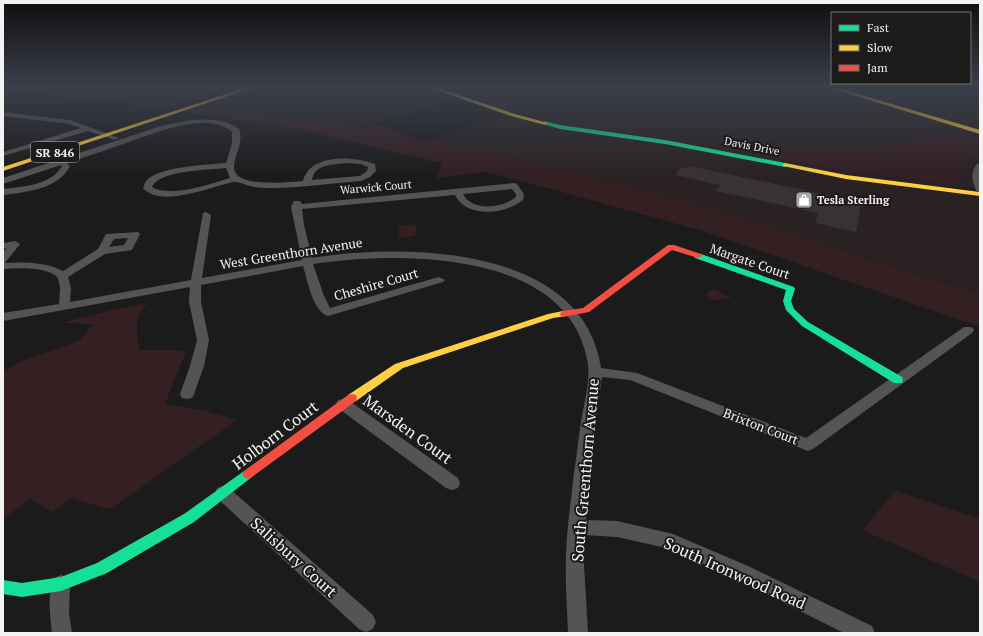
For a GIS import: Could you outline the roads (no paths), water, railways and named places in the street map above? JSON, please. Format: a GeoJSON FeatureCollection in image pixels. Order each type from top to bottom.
{"type":"FeatureCollection","features":[{"type":"Feature","properties":{"kind":"main road","name":"SR 846"},"geometry":{"type":"LineString","coordinates":[[3,160],[90,130],[134,117]]}},
{"type":"Feature","properties":{"kind":"main road","name":"SR 846"},"geometry":{"type":"LineString","coordinates":[[3,169],[163,117]]}},
{"type":"Feature","properties":{"kind":"main road","name":"Davis Drive"},"geometry":{"type":"LineString","coordinates":[[520,117],[560,127],[665,142],[846,177],[980,194]]}},
{"type":"Feature","properties":{"kind":"main road"},"geometry":{"type":"LineString","coordinates":[[929,117],[980,132]]}},
{"type":"Feature","properties":{"kind":"main road","name":"Margate Court"},"geometry":{"type":"LineString","coordinates":[[571,313],[586,310],[671,248],[791,289],[787,301],[788,306],[790,310],[805,324],[898,380]]}},
{"type":"Feature","properties":{"kind":"main road","name":"Holborn Court"},"geometry":{"type":"LineString","coordinates":[[3,587],[22,590],[61,584],[102,568],[146,544],[189,518],[342,404],[399,366],[551,316],[571,313]]}},
{"type":"Feature","properties":{"kind":"street"},"geometry":{"type":"LineString","coordinates":[[21,117],[70,122],[125,141]]}},
{"type":"Feature","properties":{"kind":"street"},"geometry":{"type":"LineString","coordinates":[[3,181],[160,128],[176,124],[204,122],[226,125],[236,131],[237,145],[230,166],[230,173],[235,179],[244,182],[266,185],[307,183],[361,178],[369,175],[372,169],[370,164],[362,162],[324,164],[316,166],[310,171],[307,183]]}},
{"type":"Feature","properties":{"kind":"street"},"geometry":{"type":"LineString","coordinates":[[3,154],[90,130]]}},
{"type":"Feature","properties":{"kind":"street"},"geometry":{"type":"LineString","coordinates":[[3,192],[34,187],[57,178],[66,168],[62,162]]}},
{"type":"Feature","properties":{"kind":"street"},"geometry":{"type":"LineString","coordinates":[[230,166],[191,169],[167,174],[151,180],[147,188],[156,193],[167,193],[201,188],[235,179]]}},
{"type":"Feature","properties":{"kind":"street"},"geometry":{"type":"LineString","coordinates":[[980,166],[977,169],[975,178],[980,190]]}},
{"type":"Feature","properties":{"kind":"street","name":"Warwick Court"},"geometry":{"type":"LineString","coordinates":[[308,262],[297,205],[514,186],[520,196],[516,202],[508,206],[482,208],[466,203],[458,192]]}},
{"type":"Feature","properties":{"kind":"street"},"geometry":{"type":"LineString","coordinates":[[187,394],[198,366],[203,340],[195,302],[196,283],[206,215]]}},
{"type":"Feature","properties":{"kind":"street"},"geometry":{"type":"LineString","coordinates":[[3,246],[15,244],[3,260]]}},
{"type":"Feature","properties":{"kind":"street"},"geometry":{"type":"LineString","coordinates":[[62,276],[102,251]]}},
{"type":"Feature","properties":{"kind":"street","name":"West Greenthorn Avenue"},"geometry":{"type":"LineString","coordinates":[[3,317],[308,262],[353,255],[396,253],[423,254],[469,260],[495,267],[533,282],[549,291],[571,313]]}},
{"type":"Feature","properties":{"kind":"street","name":"Cheshire Court"},"geometry":{"type":"LineString","coordinates":[[308,262],[323,307],[328,312],[439,280]]}},
{"type":"Feature","properties":{"kind":"street"},"geometry":{"type":"LineString","coordinates":[[3,266],[34,266],[53,271],[62,276],[65,287],[64,307]]}},
{"type":"Feature","properties":{"kind":"street","name":"South Greenthorn Avenue"},"geometry":{"type":"LineString","coordinates":[[571,313],[586,336],[594,360],[596,382],[588,419],[577,527],[575,556],[578,633]]}},
{"type":"Feature","properties":{"kind":"street","name":"Brixton Court"},"geometry":{"type":"LineString","coordinates":[[595,372],[632,376],[808,445],[968,330]]}},
{"type":"Feature","properties":{"kind":"street","name":"Marsden Court"},"geometry":{"type":"LineString","coordinates":[[342,404],[452,483]]}},
{"type":"Feature","properties":{"kind":"street","name":"Salisbury Court"},"geometry":{"type":"LineString","coordinates":[[223,493],[366,622]]}},
{"type":"Feature","properties":{"kind":"street","name":"South Ironwood Road"},"geometry":{"type":"LineString","coordinates":[[577,527],[617,529],[673,542],[741,572],[865,633]]}},
{"type":"Feature","properties":{"kind":"street"},"geometry":{"type":"LineString","coordinates":[[61,584],[59,613],[62,633]]}},
{"type":"Feature","properties":{"kind":"place","name":"Tesla Sterling"},"geometry":{"type":"Point","coordinates":[804,200]}}]}
